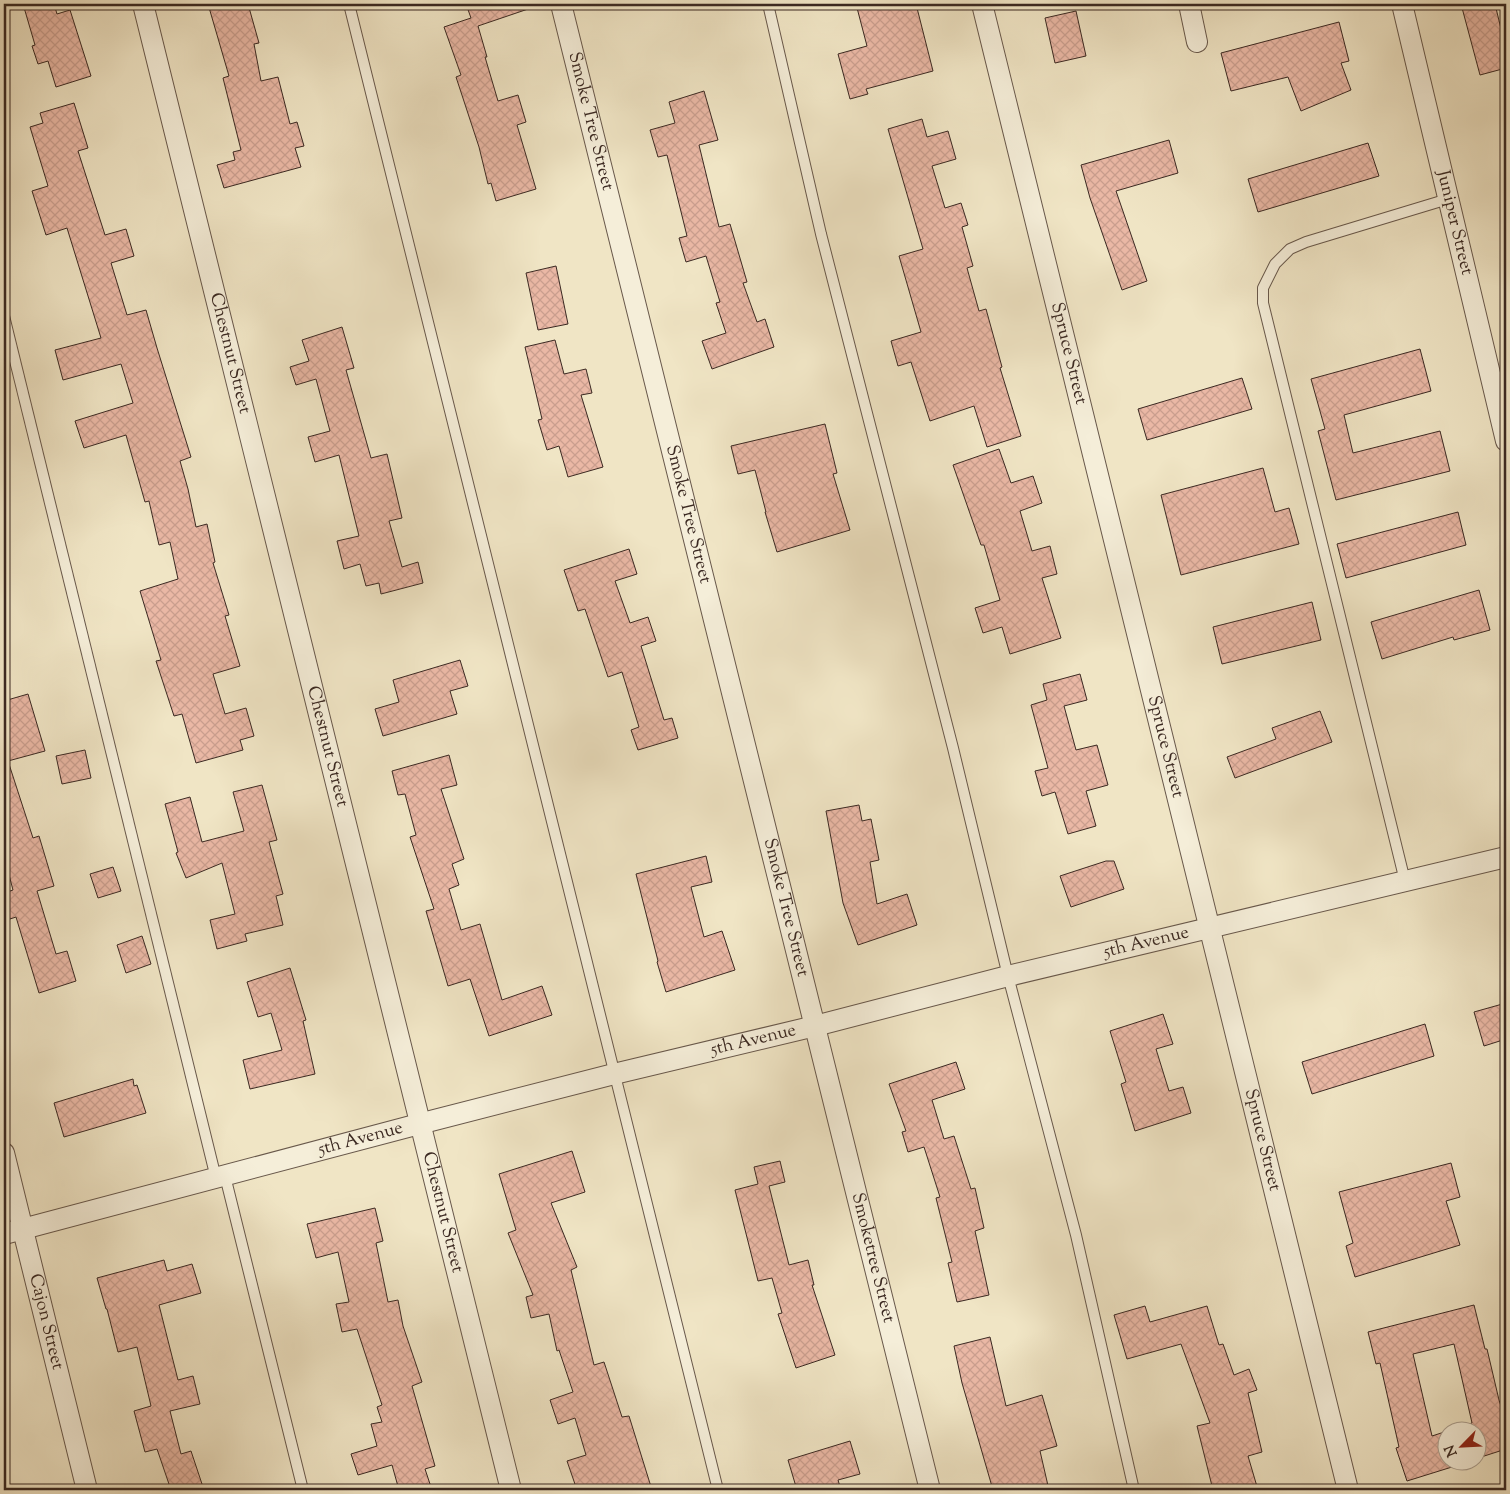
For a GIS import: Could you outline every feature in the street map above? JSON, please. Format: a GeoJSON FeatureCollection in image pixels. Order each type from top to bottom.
{"type":"FeatureCollection","features":[{"type":"Feature","properties":{"kind":"street","name":"Chestnut Street"},"geometry":{"type":"LineString","coordinates":[[143,4],[510,1490]]}},
{"type":"Feature","properties":{"kind":"street","name":"Smoke Tree Street"},"geometry":{"type":"LineString","coordinates":[[561,4],[814,1026]]}},
{"type":"Feature","properties":{"kind":"street","name":"Spruce Street"},"geometry":{"type":"LineString","coordinates":[[982,4],[1208,928],[1348,1490]]}},
{"type":"Feature","properties":{"kind":"street"},"geometry":{"type":"LineString","coordinates":[[1189,4],[1197,42]]}},
{"type":"Feature","properties":{"kind":"street","name":"Juniper Street"},"geometry":{"type":"LineString","coordinates":[[1402,4],[1506,441]]}},
{"type":"Feature","properties":{"kind":"street","name":"5th Avenue"},"geometry":{"type":"LineString","coordinates":[[13,1232],[614,1074],[814,1026],[1008,976],[1506,857]]}},
{"type":"Feature","properties":{"kind":"street","name":"Smoketree Street"},"geometry":{"type":"LineString","coordinates":[[814,1026],[930,1490]]}},
{"type":"Feature","properties":{"kind":"street","name":"Cajon Street"},"geometry":{"type":"LineString","coordinates":[[4,1153],[13,1232],[87,1490]]}},
{"type":"Feature","properties":{"kind":"lane"},"geometry":{"type":"LineString","coordinates":[[349,4],[718,1490]]}},
{"type":"Feature","properties":{"kind":"lane"},"geometry":{"type":"LineString","coordinates":[[768,4],[821,234],[951,739],[1008,976],[1076,1235],[1134,1490]]}},
{"type":"Feature","properties":{"kind":"lane"},"geometry":{"type":"LineString","coordinates":[[1405,882],[1265,313],[1263,288],[1275,264],[1290,249],[1306,242],[1448,199]]}},
{"type":"Feature","properties":{"kind":"lane"},"geometry":{"type":"LineString","coordinates":[[4,316],[220,1177],[303,1490]]}},
{"type":"Feature","properties":{"kind":"building"},"geometry":{"type":"Polygon","coordinates":[[[23,4],[54,4],[57,14],[70,10],[91,76],[56,87],[48,61],[38,64],[32,46],[35,45],[23,4]]]}},
{"type":"Feature","properties":{"kind":"building"},"geometry":{"type":"Polygon","coordinates":[[[208,4],[248,4],[259,43],[254,44],[261,81],[278,77],[290,124],[297,122],[304,146],[295,148],[301,167],[224,188],[217,165],[235,160],[233,152],[241,150],[223,78],[229,76],[208,4]]]}},
{"type":"Feature","properties":{"kind":"building"},"geometry":{"type":"Polygon","coordinates":[[[466,4],[533,4],[534,7],[478,26],[498,101],[518,95],[526,122],[517,125],[536,189],[496,201],[491,183],[488,184],[479,147],[456,77],[461,75],[444,27],[471,18],[466,4]]]}},
{"type":"Feature","properties":{"kind":"building"},"geometry":{"type":"Polygon","coordinates":[[[856,4],[916,4],[933,71],[866,89],[868,94],[850,99],[838,54],[867,46],[856,4]]]}},
{"type":"Feature","properties":{"kind":"building"},"geometry":{"type":"Polygon","coordinates":[[[1461,4],[1495,4],[1502,33],[1506,32],[1506,68],[1480,75],[1461,4]]]}},
{"type":"Feature","properties":{"kind":"building"},"geometry":{"type":"Polygon","coordinates":[[[1076,11],[1086,56],[1055,63],[1045,18],[1076,11]]]}},
{"type":"Feature","properties":{"kind":"building"},"geometry":{"type":"Polygon","coordinates":[[[1339,22],[1349,61],[1341,63],[1351,90],[1301,111],[1288,77],[1231,91],[1221,53],[1339,22]]]}},
{"type":"Feature","properties":{"kind":"building"},"geometry":{"type":"Polygon","coordinates":[[[704,91],[718,140],[699,145],[719,227],[730,224],[747,282],[743,283],[757,322],[765,319],[774,347],[712,369],[702,341],[726,333],[716,303],[720,302],[706,256],[686,262],[679,238],[687,236],[667,155],[658,157],[650,130],[675,123],[669,102],[704,91]]]}},
{"type":"Feature","properties":{"kind":"building"},"geometry":{"type":"Polygon","coordinates":[[[74,103],[88,148],[78,151],[105,235],[126,229],[134,256],[111,263],[127,315],[146,310],[191,457],[180,461],[196,527],[207,524],[215,562],[213,563],[229,615],[225,616],[240,666],[213,674],[225,714],[246,708],[254,736],[240,740],[243,750],[196,763],[182,714],[174,716],[156,661],[161,660],[140,591],[178,579],[170,542],[159,545],[149,501],[145,502],[126,435],[84,448],[75,421],[133,403],[121,364],[63,380],[55,350],[101,338],[67,228],[46,235],[32,191],[48,186],[30,127],[43,123],[40,113],[74,103]]]}},
{"type":"Feature","properties":{"kind":"building"},"geometry":{"type":"Polygon","coordinates":[[[922,119],[927,137],[948,131],[956,159],[932,166],[945,208],[961,203],[968,225],[962,227],[973,266],[967,268],[979,311],[986,309],[1002,367],[1000,368],[1021,436],[987,447],[974,406],[930,421],[911,362],[898,366],[891,341],[921,332],[899,256],[923,249],[888,129],[922,119]]]}},
{"type":"Feature","properties":{"kind":"building"},"geometry":{"type":"Polygon","coordinates":[[[1169,140],[1178,173],[1116,191],[1147,281],[1122,290],[1090,198],[1081,165],[1169,140]]]}},
{"type":"Feature","properties":{"kind":"building"},"geometry":{"type":"Polygon","coordinates":[[[1368,143],[1379,176],[1258,212],[1248,179],[1368,143]]]}},
{"type":"Feature","properties":{"kind":"building"},"geometry":{"type":"Polygon","coordinates":[[[556,266],[568,324],[538,330],[526,273],[556,266]]]}},
{"type":"Feature","properties":{"kind":"building"},"geometry":{"type":"Polygon","coordinates":[[[342,327],[354,368],[346,370],[371,458],[387,454],[402,518],[389,521],[402,567],[418,562],[423,583],[381,594],[379,583],[366,586],[360,564],[344,569],[337,541],[359,536],[339,455],[315,462],[308,437],[330,431],[316,379],[296,385],[290,367],[309,361],[302,340],[342,327]]]}},
{"type":"Feature","properties":{"kind":"building"},"geometry":{"type":"Polygon","coordinates":[[[555,340],[564,374],[586,369],[592,393],[581,395],[603,467],[568,477],[559,446],[547,450],[538,420],[542,419],[525,347],[555,340]]]}},
{"type":"Feature","properties":{"kind":"building"},"geometry":{"type":"Polygon","coordinates":[[[1420,349],[1431,391],[1344,415],[1353,453],[1440,431],[1450,471],[1336,500],[1318,431],[1325,429],[1311,379],[1420,349]]]}},
{"type":"Feature","properties":{"kind":"building"},"geometry":{"type":"Polygon","coordinates":[[[1242,378],[1252,409],[1147,440],[1138,409],[1242,378]]]}},
{"type":"Feature","properties":{"kind":"building"},"geometry":{"type":"Polygon","coordinates":[[[825,424],[837,473],[833,474],[850,530],[777,552],[755,470],[738,474],[731,446],[825,424]]]}},
{"type":"Feature","properties":{"kind":"building"},"geometry":{"type":"Polygon","coordinates":[[[999,449],[1011,483],[1033,476],[1042,503],[1020,511],[1032,551],[1050,546],[1057,574],[1042,578],[1061,638],[1010,654],[1002,627],[983,633],[975,608],[1000,600],[984,545],[981,545],[953,465],[999,449]]]}},
{"type":"Feature","properties":{"kind":"building"},"geometry":{"type":"Polygon","coordinates":[[[1263,468],[1275,512],[1289,508],[1299,544],[1181,575],[1161,495],[1263,468]]]}},
{"type":"Feature","properties":{"kind":"building"},"geometry":{"type":"Polygon","coordinates":[[[1458,512],[1466,545],[1346,578],[1337,544],[1458,512]]]}},
{"type":"Feature","properties":{"kind":"building"},"geometry":{"type":"Polygon","coordinates":[[[629,549],[637,574],[615,581],[630,623],[648,617],[656,641],[641,646],[664,720],[672,718],[678,738],[638,750],[631,730],[639,727],[622,672],[608,677],[585,609],[578,611],[564,570],[629,549]]]}},
{"type":"Feature","properties":{"kind":"building"},"geometry":{"type":"Polygon","coordinates":[[[1479,590],[1490,630],[1454,640],[1453,637],[1382,659],[1371,622],[1479,590]]]}},
{"type":"Feature","properties":{"kind":"building"},"geometry":{"type":"Polygon","coordinates":[[[1312,602],[1321,640],[1222,664],[1213,627],[1312,602]]]}},
{"type":"Feature","properties":{"kind":"building"},"geometry":{"type":"Polygon","coordinates":[[[460,660],[468,686],[450,691],[457,714],[383,736],[375,709],[399,702],[393,680],[460,660]]]}},
{"type":"Feature","properties":{"kind":"building"},"geometry":{"type":"Polygon","coordinates":[[[1080,674],[1087,700],[1064,706],[1076,750],[1097,745],[1108,785],[1086,791],[1096,826],[1068,834],[1055,792],[1042,796],[1035,771],[1048,768],[1031,705],[1047,700],[1043,684],[1080,674]]]}},
{"type":"Feature","properties":{"kind":"building"},"geometry":{"type":"Polygon","coordinates":[[[28,694],[45,751],[8,761],[33,838],[39,836],[54,886],[37,891],[56,954],[67,951],[76,981],[39,993],[16,917],[10,919],[4,898],[4,893],[13,890],[4,856],[4,701],[28,694]]]}},
{"type":"Feature","properties":{"kind":"building"},"geometry":{"type":"Polygon","coordinates":[[[1320,711],[1332,742],[1235,778],[1227,757],[1276,739],[1272,728],[1320,711]]]}},
{"type":"Feature","properties":{"kind":"building"},"geometry":{"type":"Polygon","coordinates":[[[85,750],[91,778],[62,784],[56,756],[85,750]]]}},
{"type":"Feature","properties":{"kind":"building"},"geometry":{"type":"Polygon","coordinates":[[[449,755],[457,785],[441,789],[464,859],[452,864],[459,885],[449,889],[461,930],[480,924],[502,1000],[542,986],[552,1015],[489,1036],[470,979],[448,986],[426,911],[434,909],[410,837],[416,835],[405,794],[398,795],[392,771],[449,755]]]}},
{"type":"Feature","properties":{"kind":"building"},"geometry":{"type":"Polygon","coordinates":[[[262,785],[277,840],[269,842],[283,894],[276,896],[283,925],[245,934],[247,941],[217,949],[210,920],[235,914],[222,863],[186,878],[176,853],[178,852],[165,804],[190,797],[202,842],[244,831],[233,792],[262,785]]]}},
{"type":"Feature","properties":{"kind":"building"},"geometry":{"type":"Polygon","coordinates":[[[859,805],[862,821],[871,819],[879,860],[870,862],[877,904],[907,894],[917,925],[858,945],[843,903],[826,811],[859,805]]]}},
{"type":"Feature","properties":{"kind":"building"},"geometry":{"type":"Polygon","coordinates":[[[706,856],[712,882],[691,887],[704,937],[722,931],[735,970],[666,992],[636,874],[706,856]]]}},
{"type":"Feature","properties":{"kind":"building"},"geometry":{"type":"Polygon","coordinates":[[[1106,861],[1114,861],[1124,889],[1071,907],[1060,876],[1106,861]]]}},
{"type":"Feature","properties":{"kind":"building"},"geometry":{"type":"Polygon","coordinates":[[[113,867],[121,891],[98,898],[90,874],[113,867]]]}},
{"type":"Feature","properties":{"kind":"building"},"geometry":{"type":"Polygon","coordinates":[[[142,936],[151,964],[126,973],[117,945],[142,936]]]}},
{"type":"Feature","properties":{"kind":"building"},"geometry":{"type":"Polygon","coordinates":[[[290,968],[306,1020],[303,1021],[315,1074],[250,1089],[243,1060],[282,1050],[271,1013],[258,1017],[247,982],[290,968]]]}},
{"type":"Feature","properties":{"kind":"building"},"geometry":{"type":"Polygon","coordinates":[[[1506,1003],[1506,1039],[1484,1046],[1474,1012],[1506,1003]]]}},
{"type":"Feature","properties":{"kind":"building"},"geometry":{"type":"Polygon","coordinates":[[[1163,1014],[1173,1044],[1156,1049],[1169,1091],[1183,1087],[1191,1113],[1135,1131],[1121,1084],[1126,1082],[1110,1031],[1163,1014]]]}},
{"type":"Feature","properties":{"kind":"building"},"geometry":{"type":"Polygon","coordinates":[[[1425,1024],[1434,1056],[1312,1094],[1302,1062],[1425,1024]]]}},
{"type":"Feature","properties":{"kind":"building"},"geometry":{"type":"Polygon","coordinates":[[[956,1062],[965,1089],[932,1100],[944,1139],[954,1136],[971,1189],[975,1188],[984,1228],[975,1231],[989,1295],[957,1302],[948,1263],[952,1262],[936,1198],[940,1197],[924,1147],[908,1152],[902,1132],[906,1131],[889,1084],[956,1062]]]}},
{"type":"Feature","properties":{"kind":"building"},"geometry":{"type":"Polygon","coordinates":[[[133,1079],[134,1086],[137,1085],[146,1113],[64,1137],[54,1103],[133,1079]]]}},
{"type":"Feature","properties":{"kind":"building"},"geometry":{"type":"Polygon","coordinates":[[[572,1151],[585,1192],[551,1203],[577,1267],[571,1270],[594,1365],[604,1362],[622,1417],[629,1416],[652,1490],[577,1490],[567,1461],[586,1455],[575,1418],[558,1424],[550,1400],[573,1392],[559,1350],[557,1351],[549,1314],[531,1318],[526,1297],[533,1295],[508,1233],[516,1230],[499,1174],[572,1151]]]}},
{"type":"Feature","properties":{"kind":"building"},"geometry":{"type":"Polygon","coordinates":[[[780,1161],[785,1182],[769,1186],[789,1265],[808,1260],[814,1285],[812,1285],[835,1355],[796,1368],[778,1314],[782,1313],[772,1278],[758,1281],[735,1190],[758,1184],[754,1167],[780,1161]]]}},
{"type":"Feature","properties":{"kind":"building"},"geometry":{"type":"Polygon","coordinates":[[[1451,1163],[1460,1197],[1446,1201],[1460,1245],[1355,1277],[1346,1246],[1353,1243],[1339,1192],[1451,1163]]]}},
{"type":"Feature","properties":{"kind":"building"},"geometry":{"type":"Polygon","coordinates":[[[375,1208],[383,1241],[376,1243],[388,1302],[398,1300],[403,1326],[422,1382],[412,1386],[435,1466],[425,1469],[432,1490],[399,1490],[392,1465],[358,1475],[351,1454],[377,1446],[371,1424],[382,1422],[377,1407],[382,1405],[357,1329],[342,1332],[336,1304],[349,1302],[338,1252],[316,1258],[307,1224],[375,1208]]]}},
{"type":"Feature","properties":{"kind":"building"},"geometry":{"type":"Polygon","coordinates":[[[164,1260],[167,1271],[192,1264],[201,1293],[159,1305],[178,1380],[193,1376],[200,1404],[170,1411],[181,1454],[191,1451],[204,1490],[171,1490],[157,1449],[145,1452],[134,1411],[151,1406],[137,1347],[118,1352],[97,1278],[164,1260]]]}},
{"type":"Feature","properties":{"kind":"building"},"geometry":{"type":"Polygon","coordinates":[[[1474,1305],[1506,1422],[1506,1449],[1488,1455],[1488,1422],[1472,1422],[1454,1344],[1413,1354],[1432,1436],[1438,1434],[1438,1471],[1407,1481],[1396,1448],[1399,1447],[1380,1363],[1376,1364],[1368,1332],[1474,1305]]]}},
{"type":"Feature","properties":{"kind":"building"},"geometry":{"type":"Polygon","coordinates":[[[1145,1306],[1150,1322],[1207,1306],[1219,1345],[1223,1344],[1234,1375],[1249,1369],[1257,1390],[1248,1393],[1262,1452],[1248,1456],[1258,1490],[1213,1490],[1197,1426],[1210,1423],[1181,1344],[1127,1359],[1114,1315],[1145,1306]]]}},
{"type":"Feature","properties":{"kind":"building"},"geometry":{"type":"Polygon","coordinates":[[[990,1337],[1006,1406],[1042,1395],[1057,1446],[1040,1451],[1049,1490],[993,1490],[962,1383],[954,1346],[990,1337]]]}},
{"type":"Feature","properties":{"kind":"building"},"geometry":{"type":"Polygon","coordinates":[[[850,1441],[860,1474],[838,1480],[841,1490],[797,1490],[788,1460],[850,1441]]]}}]}
